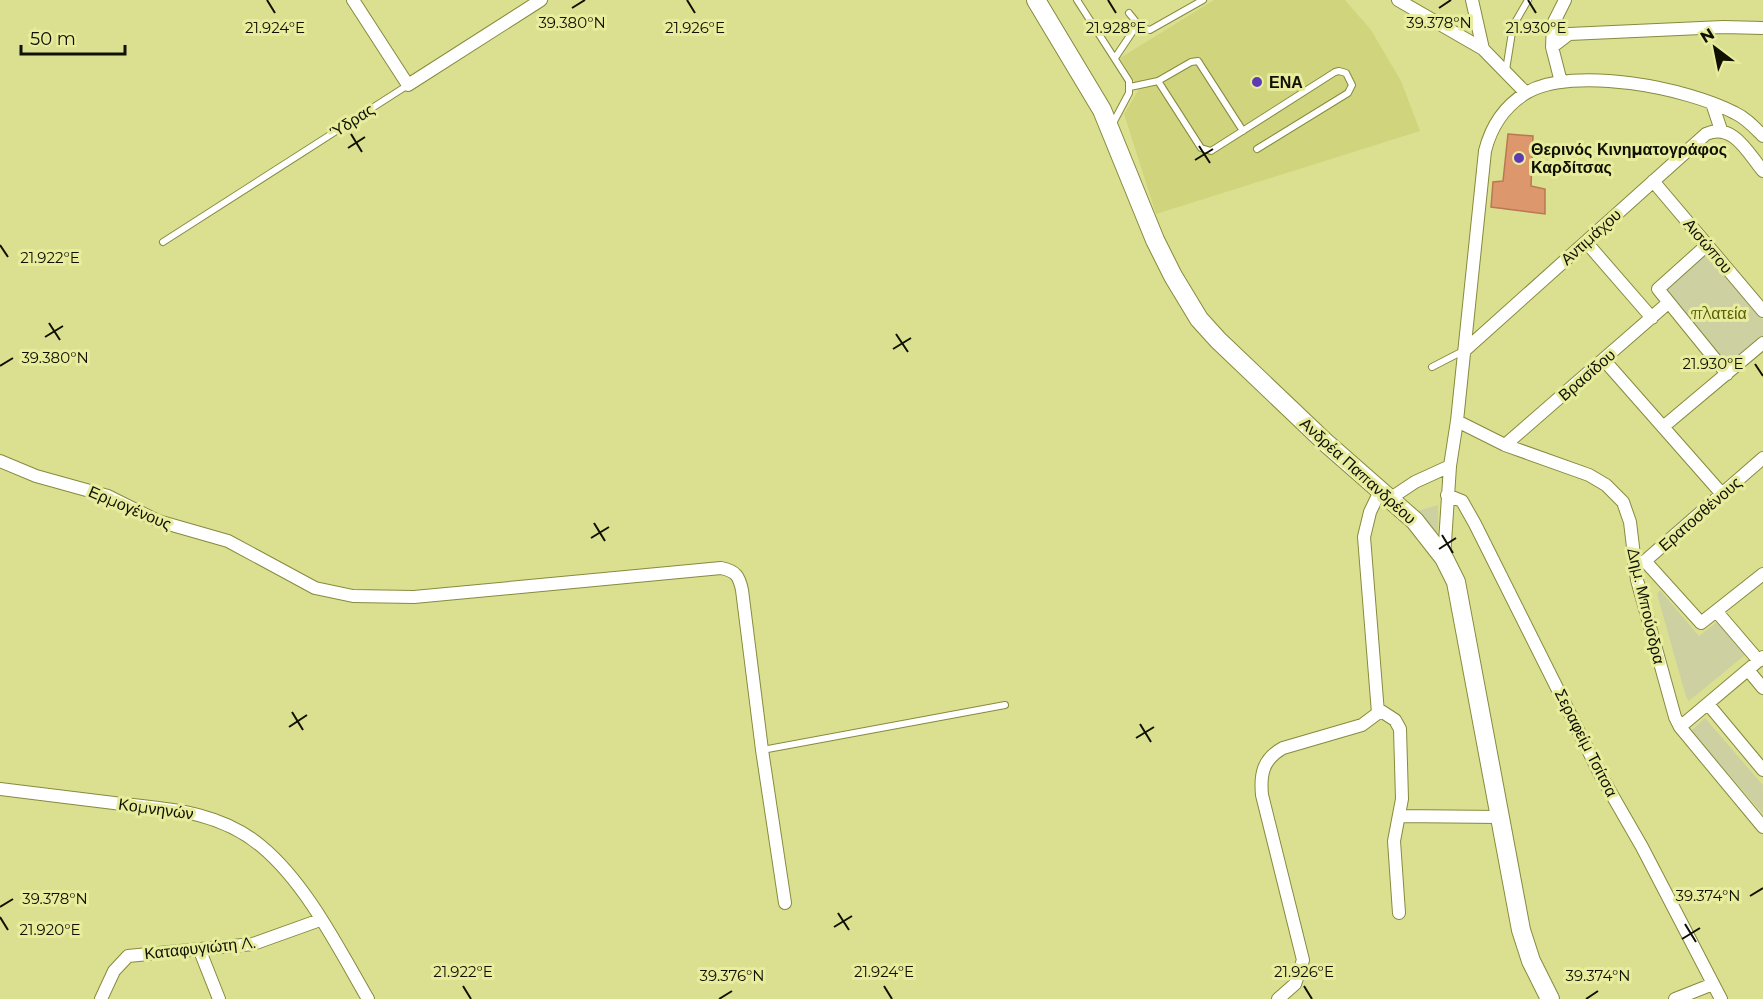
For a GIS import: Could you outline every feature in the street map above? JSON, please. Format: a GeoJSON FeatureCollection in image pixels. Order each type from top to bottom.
{"type":"FeatureCollection","features":[{"type":"Feature","properties":{"kind":"main road","name":"Ανδρέα Παπανδρέου"},"geometry":{"type":"LineString","coordinates":[[1036,0],[1067,49],[1110,128],[1155,240],[1199,319],[1325,442],[1415,521],[1444,558],[1456,582],[1526,948],[1550,999]]}},
{"type":"Feature","properties":{"kind":"street"},"geometry":{"type":"LineString","coordinates":[[353,0],[408,85]]}},
{"type":"Feature","properties":{"kind":"street","name":"Ύδρας"},"geometry":{"type":"LineString","coordinates":[[408,85],[542,0]]}},
{"type":"Feature","properties":{"kind":"street"},"geometry":{"type":"LineString","coordinates":[[1398,0],[1483,49],[1526,93]]}},
{"type":"Feature","properties":{"kind":"street"},"geometry":{"type":"LineString","coordinates":[[1472,0],[1483,49]]}},
{"type":"Feature","properties":{"kind":"street"},"geometry":{"type":"LineString","coordinates":[[1561,82],[1552,47],[1553,24],[1564,0]]}},
{"type":"Feature","properties":{"kind":"street"},"geometry":{"type":"LineString","coordinates":[[1552,47],[1562,37],[1574,33],[1763,28]]}},
{"type":"Feature","properties":{"kind":"street"},"geometry":{"type":"LineString","coordinates":[[1444,558],[1447,542],[1447,495],[1457,421],[1485,151],[1500,117],[1526,93],[1561,82],[1608,82],[1647,85],[1685,93],[1742,117],[1763,135]]}},
{"type":"Feature","properties":{"kind":"street"},"geometry":{"type":"LineString","coordinates":[[1712,103],[1721,130],[1734,136],[1763,171]]}},
{"type":"Feature","properties":{"kind":"street","name":"Αντιμάχου"},"geometry":{"type":"LineString","coordinates":[[1464,351],[1706,134],[1721,130]]}},
{"type":"Feature","properties":{"kind":"street","name":"Αισώπου"},"geometry":{"type":"LineString","coordinates":[[1653,182],[1763,311]]}},
{"type":"Feature","properties":{"kind":"street"},"geometry":{"type":"LineString","coordinates":[[1586,242],[1652,318]]}},
{"type":"Feature","properties":{"kind":"street"},"geometry":{"type":"LineString","coordinates":[[1707,245],[1659,286],[1659,292],[1726,374]]}},
{"type":"Feature","properties":{"kind":"street","name":"Βρασίδου"},"geometry":{"type":"LineString","coordinates":[[1505,445],[1668,303]]}},
{"type":"Feature","properties":{"kind":"street"},"geometry":{"type":"LineString","coordinates":[[1663,427],[1763,343]]}},
{"type":"Feature","properties":{"kind":"street"},"geometry":{"type":"LineString","coordinates":[[1604,360],[1722,494]]}},
{"type":"Feature","properties":{"kind":"street","name":"Δημ. Μπούσδρα"},"geometry":{"type":"LineString","coordinates":[[1457,421],[1505,445],[1589,475],[1612,490],[1623,502],[1640,563],[1669,700],[1680,727],[1763,827]]}},
{"type":"Feature","properties":{"kind":"street","name":"Ερατοσθένους"},"geometry":{"type":"LineString","coordinates":[[1640,563],[1763,458]]}},
{"type":"Feature","properties":{"kind":"street","name":"Ερμογένους"},"geometry":{"type":"LineString","coordinates":[[0,461],[36,476],[108,495],[158,522],[228,541],[315,588],[352,596],[414,597],[721,568],[732,571],[740,577],[762,750],[785,903]]}},
{"type":"Feature","properties":{"kind":"street"},"geometry":{"type":"LineString","coordinates":[[1278,999],[1295,984],[1303,960],[1262,795],[1262,770],[1271,755],[1282,748],[1362,725],[1376,715],[1378,709],[1364,537],[1370,512],[1386,494],[1450,466]]}},
{"type":"Feature","properties":{"kind":"street","name":"Σεραφείμ Τσίτσα"},"geometry":{"type":"LineString","coordinates":[[1447,495],[1461,501],[1475,524],[1600,774],[1721,999]]}},
{"type":"Feature","properties":{"kind":"street"},"geometry":{"type":"LineString","coordinates":[[1640,563],[1701,623],[1763,574]]}},
{"type":"Feature","properties":{"kind":"street"},"geometry":{"type":"LineString","coordinates":[[1680,727],[1761,659],[1717,612]]}},
{"type":"Feature","properties":{"kind":"street"},"geometry":{"type":"LineString","coordinates":[[1748,670],[1763,688]]}},
{"type":"Feature","properties":{"kind":"street"},"geometry":{"type":"LineString","coordinates":[[1708,704],[1763,770]]}},
{"type":"Feature","properties":{"kind":"street"},"geometry":{"type":"LineString","coordinates":[[1378,709],[1395,720],[1400,729],[1402,799],[1394,840],[1399,913]]}},
{"type":"Feature","properties":{"kind":"street","name":"Κομνηνών"},"geometry":{"type":"LineString","coordinates":[[0,789],[172,808],[217,820],[250,837],[272,856],[320,920],[368,999]]}},
{"type":"Feature","properties":{"kind":"street"},"geometry":{"type":"LineString","coordinates":[[1399,816],[1500,817]]}},
{"type":"Feature","properties":{"kind":"street","name":"Καταφυγιώτη Λ."},"geometry":{"type":"LineString","coordinates":[[101,999],[114,971],[125,958],[169,951],[200,951],[264,942],[320,920]]}},
{"type":"Feature","properties":{"kind":"street"},"geometry":{"type":"LineString","coordinates":[[200,951],[219,999]]}},
{"type":"Feature","properties":{"kind":"street"},"geometry":{"type":"LineString","coordinates":[[1675,999],[1713,984]]}},
{"type":"Feature","properties":{"kind":"lane"},"geometry":{"type":"LineString","coordinates":[[1077,0],[1115,58],[1130,87]]}},
{"type":"Feature","properties":{"kind":"lane"},"geometry":{"type":"LineString","coordinates":[[1129,13],[1137,25],[1145,29],[1155,28],[1203,0]]}},
{"type":"Feature","properties":{"kind":"lane"},"geometry":{"type":"LineString","coordinates":[[1506,71],[1513,26],[1528,0]]}},
{"type":"Feature","properties":{"kind":"lane"},"geometry":{"type":"LineString","coordinates":[[1115,58],[1137,25]]}},
{"type":"Feature","properties":{"kind":"lane"},"geometry":{"type":"LineString","coordinates":[[1130,87],[1158,81],[1191,62],[1198,61],[1244,131]]}},
{"type":"Feature","properties":{"kind":"lane"},"geometry":{"type":"LineString","coordinates":[[1158,81],[1203,150],[1211,151],[1335,72],[1339,70],[1346,73],[1352,85],[1348,93],[1257,149]]}},
{"type":"Feature","properties":{"kind":"lane","name":"Ύδρας"},"geometry":{"type":"LineString","coordinates":[[163,242],[408,85]]}},
{"type":"Feature","properties":{"kind":"lane"},"geometry":{"type":"LineString","coordinates":[[1110,128],[1130,87]]}},
{"type":"Feature","properties":{"kind":"lane"},"geometry":{"type":"LineString","coordinates":[[1432,367],[1464,351]]}},
{"type":"Feature","properties":{"kind":"lane"},"geometry":{"type":"LineString","coordinates":[[762,750],[1005,705]]}},
{"type":"Feature","properties":{"kind":"shaded area"},"geometry":{"type":"Polygon","coordinates":[[[1214,0],[1345,0],[1371,30],[1401,81],[1420,131],[1156,214],[1124,114],[1139,89],[1120,58],[1214,0]]]}},
{"type":"Feature","properties":{"kind":"green space","name":"πλατεία"},"geometry":{"type":"Polygon","coordinates":[[[1706,253],[1763,320],[1763,337],[1727,367],[1662,289],[1706,253]]]}},
{"type":"Feature","properties":{"kind":"green space"},"geometry":{"type":"Polygon","coordinates":[[[1438,505],[1438,532],[1433,535],[1414,512],[1438,505]]]}},
{"type":"Feature","properties":{"kind":"green space"},"geometry":{"type":"Polygon","coordinates":[[[1660,590],[1699,636],[1717,622],[1745,655],[1689,701],[1657,594],[1660,590]]]}},
{"type":"Feature","properties":{"kind":"green space"},"geometry":{"type":"Polygon","coordinates":[[[1705,718],[1763,785],[1763,814],[1691,731],[1705,718]]]}},
{"type":"Feature","properties":{"kind":"building","name":"Θερινός Κινηματογράφος Καρδίτσας"},"geometry":{"type":"Polygon","coordinates":[[[1508,134],[1533,136],[1531,186],[1545,189],[1545,214],[1491,207],[1493,182],[1503,181],[1508,134]]]}},
{"type":"Feature","properties":{"kind":"place","name":"ΕΝΑ"},"geometry":{"type":"Point","coordinates":[1257,82]}},
{"type":"Feature","properties":{"kind":"place","name":"Θερινός Κινηματογράφος Καρδίτσας"},"geometry":{"type":"Point","coordinates":[1519,158]}}]}
